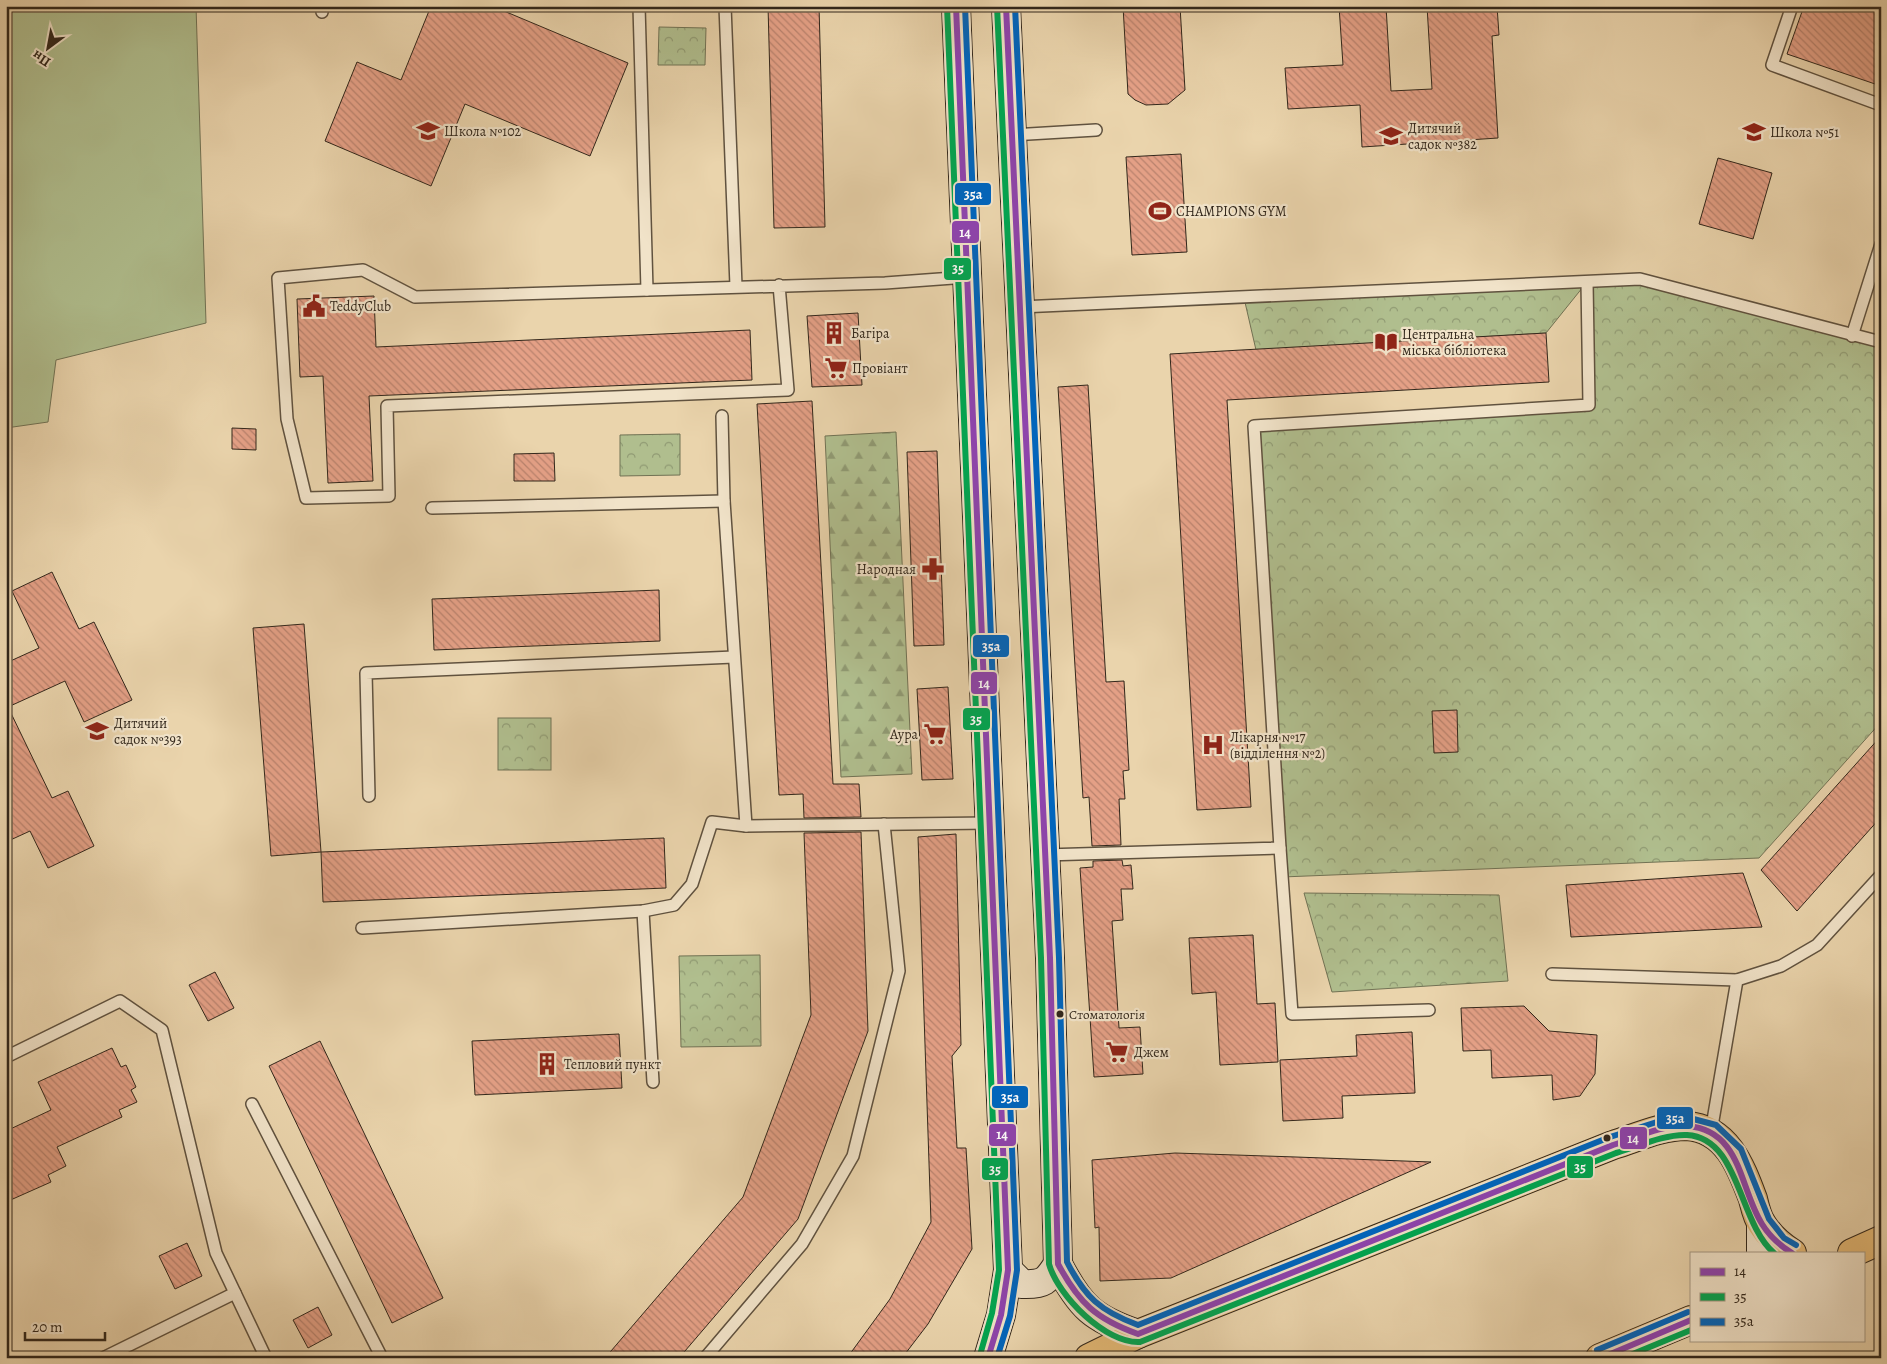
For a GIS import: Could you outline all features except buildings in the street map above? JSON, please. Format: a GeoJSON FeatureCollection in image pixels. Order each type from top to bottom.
{"type":"FeatureCollection","features":[{"type":"Feature","properties":{"kind":"main road"},"geometry":{"type":"LineString","coordinates":[[956,6],[1008,1270],[1002,1315],[988,1358]]}},
{"type":"Feature","properties":{"kind":"main road"},"geometry":{"type":"LineString","coordinates":[[1006,6],[1050,968],[1058,1264],[1072,1292],[1089,1311],[1114,1326],[1138,1334]]}},
{"type":"Feature","properties":{"kind":"main road"},"geometry":{"type":"LineString","coordinates":[[1089,1358],[1138,1334],[1613,1146],[1665,1129],[1687,1126],[1712,1132],[1733,1153],[1761,1223],[1778,1244],[1790,1252]]}},
{"type":"Feature","properties":{"kind":"main road"},"geometry":{"type":"LineString","coordinates":[[1761,1223],[1761,1252]]}},
{"type":"Feature","properties":{"kind":"main road"},"geometry":{"type":"LineString","coordinates":[[1854,1252],[1881,1240]]}},
{"type":"Feature","properties":{"kind":"main road"},"geometry":{"type":"LineString","coordinates":[[1008,1270],[1022,1284],[1035,1285],[1047,1280],[1058,1264]]}},
{"type":"Feature","properties":{"kind":"main road"},"geometry":{"type":"LineString","coordinates":[[1600,1358],[1690,1320]]}},
{"type":"Feature","properties":{"kind":"lane"},"geometry":{"type":"LineString","coordinates":[[639,6],[647,290]]}},
{"type":"Feature","properties":{"kind":"lane"},"geometry":{"type":"LineString","coordinates":[[725,6],[736,286]]}},
{"type":"Feature","properties":{"kind":"lane"},"geometry":{"type":"LineString","coordinates":[[1792,6],[1772,65],[1881,105]]}},
{"type":"Feature","properties":{"kind":"lane"},"geometry":{"type":"LineString","coordinates":[[1013,135],[1096,130]]}},
{"type":"Feature","properties":{"kind":"lane"},"geometry":{"type":"LineString","coordinates":[[1852,336],[1881,244]]}},
{"type":"Feature","properties":{"kind":"lane"},"geometry":{"type":"LineString","coordinates":[[779,284],[788,390],[387,406],[389,496],[306,498],[287,419],[278,278],[363,270],[415,297],[779,284],[885,283],[967,277]]}},
{"type":"Feature","properties":{"kind":"lane"},"geometry":{"type":"LineString","coordinates":[[1020,307],[1640,279],[1852,336],[1881,342]]}},
{"type":"Feature","properties":{"kind":"lane"},"geometry":{"type":"LineString","coordinates":[[1429,1010],[1292,1014],[1254,426],[1589,405],[1587,282]]}},
{"type":"Feature","properties":{"kind":"lane"},"geometry":{"type":"LineString","coordinates":[[722,416],[724,501],[746,826]]}},
{"type":"Feature","properties":{"kind":"lane"},"geometry":{"type":"LineString","coordinates":[[432,508],[724,501]]}},
{"type":"Feature","properties":{"kind":"lane"},"geometry":{"type":"LineString","coordinates":[[368,796],[366,673],[734,657]]}},
{"type":"Feature","properties":{"kind":"lane"},"geometry":{"type":"LineString","coordinates":[[362,928],[644,911],[674,905],[692,884],[712,822],[746,826],[989,824]]}},
{"type":"Feature","properties":{"kind":"lane"},"geometry":{"type":"LineString","coordinates":[[705,1358],[802,1244],[852,1156],[899,972],[884,824]]}},
{"type":"Feature","properties":{"kind":"lane"},"geometry":{"type":"LineString","coordinates":[[1044,855],[1280,848]]}},
{"type":"Feature","properties":{"kind":"lane"},"geometry":{"type":"LineString","coordinates":[[1552,974],[1738,980],[1781,966],[1817,945],[1881,875]]}},
{"type":"Feature","properties":{"kind":"lane"},"geometry":{"type":"LineString","coordinates":[[644,911],[653,1082]]}},
{"type":"Feature","properties":{"kind":"lane"},"geometry":{"type":"LineString","coordinates":[[1712,1132],[1738,980]]}},
{"type":"Feature","properties":{"kind":"lane"},"geometry":{"type":"LineString","coordinates":[[6,1057],[120,1001],[162,1030],[216,1253],[266,1358]]}},
{"type":"Feature","properties":{"kind":"lane"},"geometry":{"type":"LineString","coordinates":[[252,1104],[382,1358]]}},
{"type":"Feature","properties":{"kind":"lane"},"geometry":{"type":"LineString","coordinates":[[103,1358],[234,1293]]}},
{"type":"Feature","properties":{"kind":"green space"},"geometry":{"type":"Polygon","coordinates":[[[6,6],[196,6],[206,323],[56,360],[48,422],[6,428],[6,6]]]}},
{"type":"Feature","properties":{"kind":"green space"},"geometry":{"type":"Polygon","coordinates":[[[659,27],[706,28],[705,65],[658,65],[659,27]]]}},
{"type":"Feature","properties":{"kind":"green space"},"geometry":{"type":"Polygon","coordinates":[[[1640,279],[1881,342],[1881,722],[1759,858],[1282,877],[1254,426],[1589,405],[1587,282],[1546,333],[1256,350],[1244,298],[1640,279]]]}},
{"type":"Feature","properties":{"kind":"green space"},"geometry":{"type":"Polygon","coordinates":[[[896,432],[912,774],[841,777],[825,436],[896,432]]]}},
{"type":"Feature","properties":{"kind":"green space"},"geometry":{"type":"Polygon","coordinates":[[[680,434],[680,475],[620,476],[620,435],[680,434]]]}},
{"type":"Feature","properties":{"kind":"green space"},"geometry":{"type":"Polygon","coordinates":[[[498,718],[551,718],[551,770],[498,770],[498,718]]]}},
{"type":"Feature","properties":{"kind":"green space"},"geometry":{"type":"Polygon","coordinates":[[[1304,893],[1499,895],[1508,981],[1332,992],[1304,893]]]}},
{"type":"Feature","properties":{"kind":"green space"},"geometry":{"type":"Polygon","coordinates":[[[760,955],[761,1046],[681,1047],[679,956],[760,955]]]}},
{"type":"Feature","properties":{"kind":"transit line","name":"35"},"geometry":{"type":"LineString","coordinates":[[947,6],[999,1270],[992,1313],[980,1355]]}},
{"type":"Feature","properties":{"kind":"transit line","name":"14"},"geometry":{"type":"LineString","coordinates":[[956,6],[1008,1270],[1001,1315],[988,1358]]}},
{"type":"Feature","properties":{"kind":"transit line","name":"35а"},"geometry":{"type":"LineString","coordinates":[[965,6],[1017,1270],[1010,1316],[997,1358]]}},
{"type":"Feature","properties":{"kind":"transit line","name":"35"},"geometry":{"type":"LineString","coordinates":[[997,6],[1041,958],[1049,1264],[1062,1290],[1085,1316],[1099,1327],[1127,1341],[1140,1342],[1616,1153],[1678,1135],[1687,1135],[1704,1140],[1718,1150],[1728,1165],[1762,1239],[1773,1252]]}},
{"type":"Feature","properties":{"kind":"transit line","name":"14"},"geometry":{"type":"LineString","coordinates":[[1006,6],[1050,958],[1058,1264],[1066,1278],[1081,1299],[1100,1316],[1138,1334],[1613,1145],[1659,1129],[1678,1126],[1705,1130],[1719,1138],[1729,1149],[1754,1210],[1762,1224],[1775,1240],[1790,1252]]}},
{"type":"Feature","properties":{"kind":"transit line","name":"35а"},"geometry":{"type":"LineString","coordinates":[[1015,6],[1059,958],[1067,1262],[1080,1285],[1087,1294],[1104,1308],[1138,1325],[1610,1137],[1663,1120],[1686,1117],[1716,1125],[1741,1149],[1769,1219],[1784,1238],[1796,1245]]}},
{"type":"Feature","properties":{"kind":"transit line","name":"35а"},"geometry":{"type":"LineString","coordinates":[[1597,1350],[1688,1312]]}},
{"type":"Feature","properties":{"kind":"transit line","name":"14"},"geometry":{"type":"LineString","coordinates":[[1601,1358],[1690,1320]]}},
{"type":"Feature","properties":{"kind":"transit line","name":"35"},"geometry":{"type":"LineString","coordinates":[[1623,1358],[1690,1330]]}},
{"type":"Feature","properties":{"kind":"place","name":"Школа №102"},"geometry":{"type":"Point","coordinates":[428,131]}},
{"type":"Feature","properties":{"kind":"place","name":"Школа №51"},"geometry":{"type":"Point","coordinates":[1754,132]}},
{"type":"Feature","properties":{"kind":"place","name":"Дитячий садок №382"},"geometry":{"type":"Point","coordinates":[1391,136]}},
{"type":"Feature","properties":{"kind":"place","name":"CHAMPIONS GYM"},"geometry":{"type":"Point","coordinates":[1160,211]}},
{"type":"Feature","properties":{"kind":"place","name":"TeddyClub"},"geometry":{"type":"Point","coordinates":[314,306]}},
{"type":"Feature","properties":{"kind":"place","name":"Багіра"},"geometry":{"type":"Point","coordinates":[834,333]}},
{"type":"Feature","properties":{"kind":"place","name":"Центральна міська бібліотека"},"geometry":{"type":"Point","coordinates":[1386,342]}},
{"type":"Feature","properties":{"kind":"place","name":"Провіант"},"geometry":{"type":"Point","coordinates":[836,368]}},
{"type":"Feature","properties":{"kind":"place","name":"Народная"},"geometry":{"type":"Point","coordinates":[933,569]}},
{"type":"Feature","properties":{"kind":"place","name":"Дитячий садок №393"},"geometry":{"type":"Point","coordinates":[97,731]}},
{"type":"Feature","properties":{"kind":"place","name":"Аура"},"geometry":{"type":"Point","coordinates":[935,734]}},
{"type":"Feature","properties":{"kind":"place","name":"Лікарня №17 (відділення №2)"},"geometry":{"type":"Point","coordinates":[1213,745]}},
{"type":"Feature","properties":{"kind":"place","name":"Стоматологія"},"geometry":{"type":"Point","coordinates":[1060,1014]}},
{"type":"Feature","properties":{"kind":"place","name":"Джем"},"geometry":{"type":"Point","coordinates":[1117,1052]}},
{"type":"Feature","properties":{"kind":"place","name":"Тепловий пункт"},"geometry":{"type":"Point","coordinates":[547,1064]}}]}
